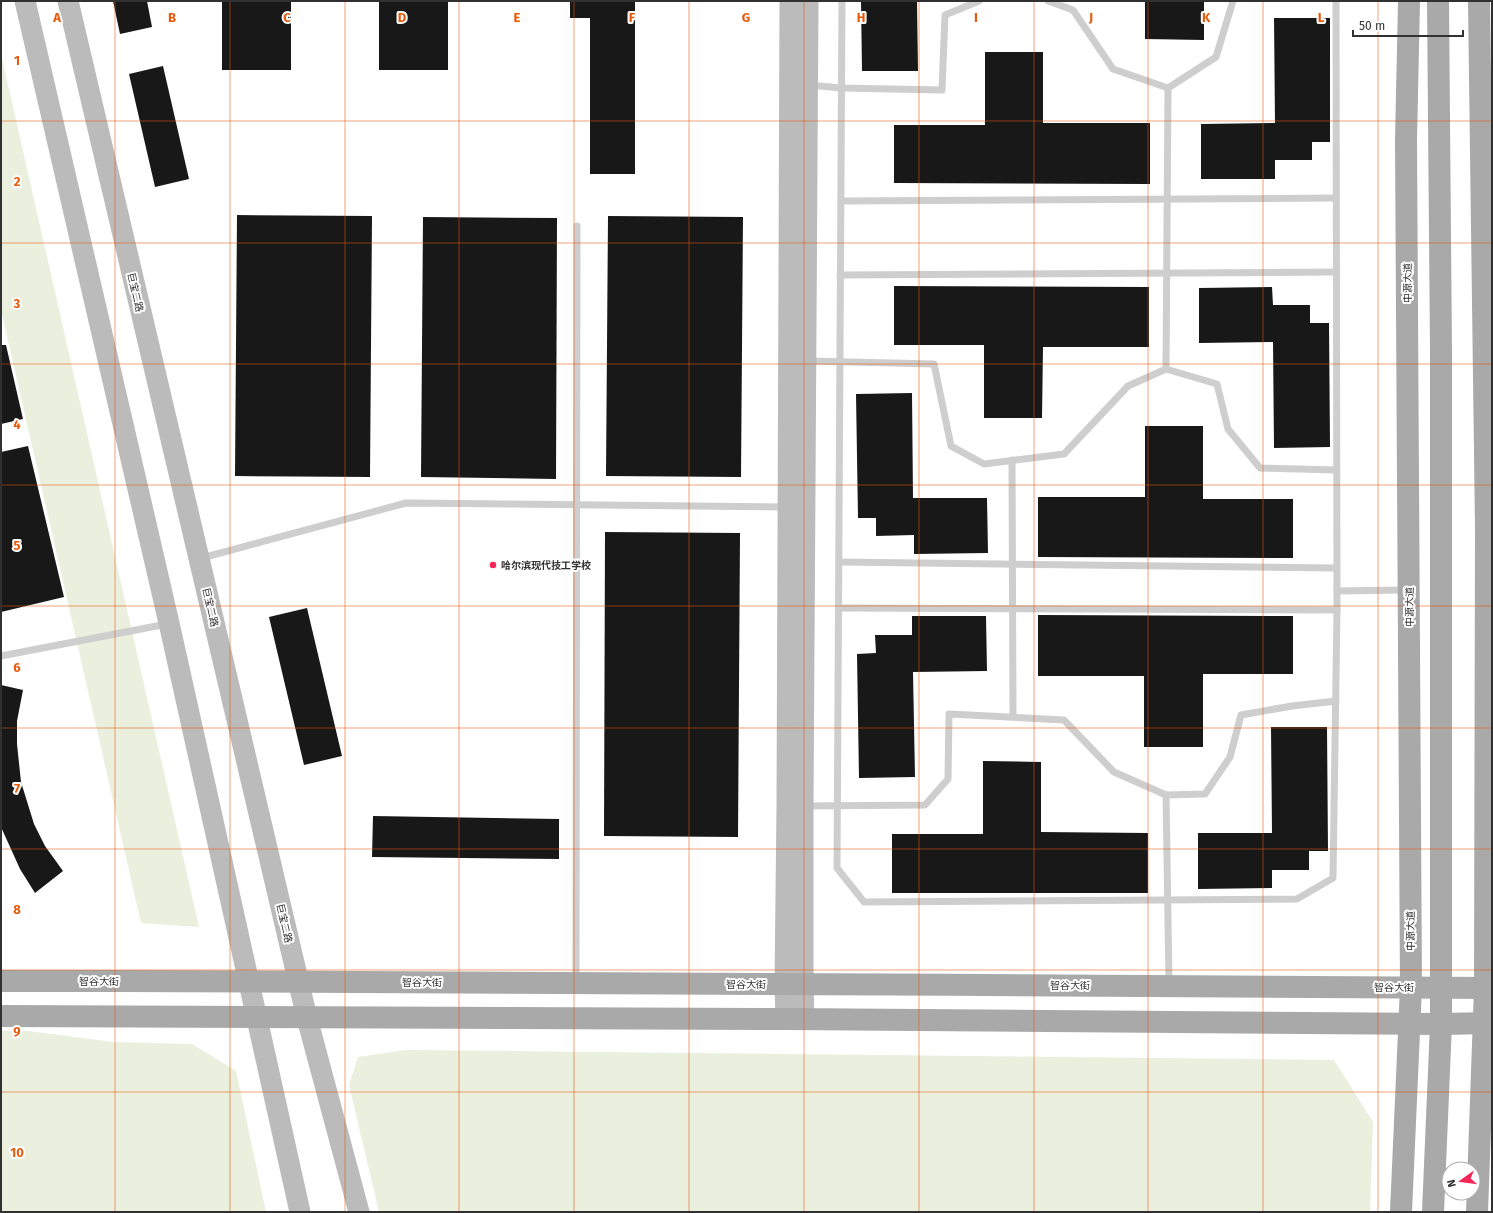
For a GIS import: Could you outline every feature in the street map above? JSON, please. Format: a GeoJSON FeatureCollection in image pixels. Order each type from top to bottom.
{"type":"FeatureCollection","features":[{"type":"Feature","properties":{"kind":"main road","name":"中源大道"},"geometry":{"type":"LineString","coordinates":[[1401,1212],[1411,987],[1406,140],[1409,1]]}},
{"type":"Feature","properties":{"kind":"main road"},"geometry":{"type":"LineString","coordinates":[[1433,1212],[1441,1024],[1438,1]]}},
{"type":"Feature","properties":{"kind":"main road"},"geometry":{"type":"LineString","coordinates":[[1477,1212],[1489,988],[1486,528],[1479,1]]}},
{"type":"Feature","properties":{"kind":"main road","name":"智谷大街"},"geometry":{"type":"LineString","coordinates":[[1,981],[1489,988]]}},
{"type":"Feature","properties":{"kind":"main road"},"geometry":{"type":"LineString","coordinates":[[1,1016],[795,1019],[1410,1024],[1488,1023]]}},
{"type":"Feature","properties":{"kind":"street"},"geometry":{"type":"LineString","coordinates":[[25,1],[169,624],[250,981],[300,1212]]}},
{"type":"Feature","properties":{"kind":"street","name":"巨宝二路"},"geometry":{"type":"LineString","coordinates":[[68,1],[307,1018],[359,1212]]}},
{"type":"Feature","properties":{"kind":"street"},"geometry":{"type":"LineString","coordinates":[[790,1],[798,84],[795,1019]]}},
{"type":"Feature","properties":{"kind":"street"},"geometry":{"type":"LineString","coordinates":[[798,84],[808,1]]}},
{"type":"Feature","properties":{"kind":"street"},"geometry":{"type":"LineString","coordinates":[[795,806],[788,507],[797,360]]}},
{"type":"Feature","properties":{"kind":"lane"},"geometry":{"type":"LineString","coordinates":[[842,1],[837,868],[864,902],[1297,899],[1333,878],[1337,610],[1336,1]]}},
{"type":"Feature","properties":{"kind":"lane"},"geometry":{"type":"LineString","coordinates":[[798,84],[841,88],[942,90],[945,15],[978,1]]}},
{"type":"Feature","properties":{"kind":"lane"},"geometry":{"type":"LineString","coordinates":[[1048,1],[1073,10],[1113,68],[1168,88]]}},
{"type":"Feature","properties":{"kind":"lane"},"geometry":{"type":"LineString","coordinates":[[1168,88],[1216,57],[1233,1]]}},
{"type":"Feature","properties":{"kind":"lane"},"geometry":{"type":"LineString","coordinates":[[1166,369],[1168,88]]}},
{"type":"Feature","properties":{"kind":"lane"},"geometry":{"type":"LineString","coordinates":[[841,201],[1336,198]]}},
{"type":"Feature","properties":{"kind":"lane"},"geometry":{"type":"LineString","coordinates":[[576,983],[577,226]]}},
{"type":"Feature","properties":{"kind":"lane"},"geometry":{"type":"LineString","coordinates":[[840,275],[1336,272]]}},
{"type":"Feature","properties":{"kind":"lane"},"geometry":{"type":"LineString","coordinates":[[797,360],[934,364],[952,446],[984,464],[1064,454],[1128,386],[1166,369],[1217,384],[1228,429],[1260,468],[1336,470]]}},
{"type":"Feature","properties":{"kind":"lane"},"geometry":{"type":"LineString","coordinates":[[1012,460],[1013,717]]}},
{"type":"Feature","properties":{"kind":"lane"},"geometry":{"type":"LineString","coordinates":[[199,559],[406,503],[788,507]]}},
{"type":"Feature","properties":{"kind":"lane"},"geometry":{"type":"LineString","coordinates":[[839,562],[1337,568]]}},
{"type":"Feature","properties":{"kind":"lane"},"geometry":{"type":"LineString","coordinates":[[1337,590],[1402,590]]}},
{"type":"Feature","properties":{"kind":"lane"},"geometry":{"type":"LineString","coordinates":[[839,608],[1337,610]]}},
{"type":"Feature","properties":{"kind":"lane"},"geometry":{"type":"LineString","coordinates":[[1,656],[169,624]]}},
{"type":"Feature","properties":{"kind":"lane"},"geometry":{"type":"LineString","coordinates":[[795,806],[925,805],[948,780],[949,714],[1064,720],[1114,772],[1166,795],[1205,794],[1230,757],[1241,715],[1292,706],[1336,701]]}},
{"type":"Feature","properties":{"kind":"lane"},"geometry":{"type":"LineString","coordinates":[[1166,795],[1170,986]]}},
{"type":"Feature","properties":{"kind":"green space"},"geometry":{"type":"Polygon","coordinates":[[[1,54],[199,927],[141,923],[1,310],[1,54]]]}},
{"type":"Feature","properties":{"kind":"green space"},"geometry":{"type":"Polygon","coordinates":[[[1,1031],[29,1031],[113,1042],[192,1044],[236,1071],[266,1212],[1,1212],[1,1031]]]}},
{"type":"Feature","properties":{"kind":"green space"},"geometry":{"type":"Polygon","coordinates":[[[406,1050],[1334,1060],[1373,1122],[1370,1212],[379,1212],[349,1085],[358,1057],[406,1050]]]}},
{"type":"Feature","properties":{"kind":"building"},"geometry":{"type":"Polygon","coordinates":[[[113,1],[147,1],[152,27],[120,34],[113,1]]]}},
{"type":"Feature","properties":{"kind":"building"},"geometry":{"type":"Polygon","coordinates":[[[222,1],[291,1],[291,70],[222,70],[222,1]]]}},
{"type":"Feature","properties":{"kind":"building"},"geometry":{"type":"Polygon","coordinates":[[[379,1],[448,1],[448,70],[379,70],[379,1]]]}},
{"type":"Feature","properties":{"kind":"building"},"geometry":{"type":"Polygon","coordinates":[[[570,1],[635,1],[635,174],[590,174],[590,18],[570,18],[570,1]]]}},
{"type":"Feature","properties":{"kind":"building"},"geometry":{"type":"Polygon","coordinates":[[[861,1],[917,1],[918,71],[862,71],[861,1]]]}},
{"type":"Feature","properties":{"kind":"building"},"geometry":{"type":"Polygon","coordinates":[[[1145,1],[1204,1],[1204,40],[1145,39],[1145,1]]]}},
{"type":"Feature","properties":{"kind":"building"},"geometry":{"type":"Polygon","coordinates":[[[1274,18],[1330,18],[1330,142],[1312,142],[1312,160],[1275,160],[1275,179],[1201,179],[1201,124],[1275,123],[1274,18]]]}},
{"type":"Feature","properties":{"kind":"building"},"geometry":{"type":"Polygon","coordinates":[[[985,52],[1043,52],[1043,123],[1150,123],[1150,184],[894,183],[894,125],[985,125],[985,52]]]}},
{"type":"Feature","properties":{"kind":"building"},"geometry":{"type":"Polygon","coordinates":[[[163,66],[189,179],[155,187],[129,74],[163,66]]]}},
{"type":"Feature","properties":{"kind":"building"},"geometry":{"type":"Polygon","coordinates":[[[237,215],[372,216],[370,477],[235,476],[237,215]]]}},
{"type":"Feature","properties":{"kind":"building"},"geometry":{"type":"Polygon","coordinates":[[[608,216],[743,217],[741,477],[606,476],[608,216]]]}},
{"type":"Feature","properties":{"kind":"building"},"geometry":{"type":"Polygon","coordinates":[[[423,217],[557,218],[556,479],[421,477],[423,217]]]}},
{"type":"Feature","properties":{"kind":"building"},"geometry":{"type":"Polygon","coordinates":[[[894,286],[1149,287],[1149,347],[1043,347],[1042,418],[984,418],[984,345],[894,345],[894,286]]]}},
{"type":"Feature","properties":{"kind":"building"},"geometry":{"type":"Polygon","coordinates":[[[1272,287],[1273,305],[1310,305],[1310,323],[1329,323],[1330,447],[1274,448],[1273,342],[1199,343],[1199,288],[1272,287]]]}},
{"type":"Feature","properties":{"kind":"building"},"geometry":{"type":"Polygon","coordinates":[[[1,345],[6,345],[23,419],[1,424],[1,345]]]}},
{"type":"Feature","properties":{"kind":"building"},"geometry":{"type":"Polygon","coordinates":[[[912,393],[913,498],[987,498],[988,553],[914,554],[914,535],[876,536],[876,518],[858,518],[856,394],[912,393]]]}},
{"type":"Feature","properties":{"kind":"building"},"geometry":{"type":"Polygon","coordinates":[[[1145,426],[1203,426],[1203,499],[1293,499],[1293,558],[1038,557],[1038,497],[1145,497],[1145,426]]]}},
{"type":"Feature","properties":{"kind":"building"},"geometry":{"type":"Polygon","coordinates":[[[28,446],[64,597],[1,612],[1,452],[28,446]]]}},
{"type":"Feature","properties":{"kind":"building"},"geometry":{"type":"Polygon","coordinates":[[[605,532],[740,533],[738,837],[604,836],[605,532]]]}},
{"type":"Feature","properties":{"kind":"building"},"geometry":{"type":"Polygon","coordinates":[[[307,608],[342,756],[304,765],[269,617],[307,608]]]}},
{"type":"Feature","properties":{"kind":"building"},"geometry":{"type":"Polygon","coordinates":[[[1038,615],[1293,616],[1293,674],[1203,674],[1203,747],[1144,747],[1144,676],[1038,676],[1038,615]]]}},
{"type":"Feature","properties":{"kind":"building"},"geometry":{"type":"Polygon","coordinates":[[[912,616],[986,616],[987,671],[913,672],[915,777],[859,778],[857,654],[876,653],[875,635],[912,635],[912,616]]]}},
{"type":"Feature","properties":{"kind":"building"},"geometry":{"type":"Polygon","coordinates":[[[1,685],[23,690],[17,721],[17,744],[21,782],[34,824],[45,846],[63,871],[35,893],[20,869],[1,827],[1,685]]]}},
{"type":"Feature","properties":{"kind":"building"},"geometry":{"type":"Polygon","coordinates":[[[1271,727],[1327,727],[1328,851],[1309,851],[1309,870],[1272,870],[1272,888],[1198,889],[1198,833],[1272,833],[1271,727]]]}},
{"type":"Feature","properties":{"kind":"building"},"geometry":{"type":"Polygon","coordinates":[[[983,761],[1041,762],[1041,832],[1148,833],[1148,893],[892,893],[892,834],[983,834],[983,761]]]}},
{"type":"Feature","properties":{"kind":"building"},"geometry":{"type":"Polygon","coordinates":[[[373,816],[559,819],[559,859],[372,857],[373,816]]]}},
{"type":"Feature","properties":{"kind":"place","name":"哈尔滨现代技工学校"},"geometry":{"type":"Point","coordinates":[493,565]}}]}
